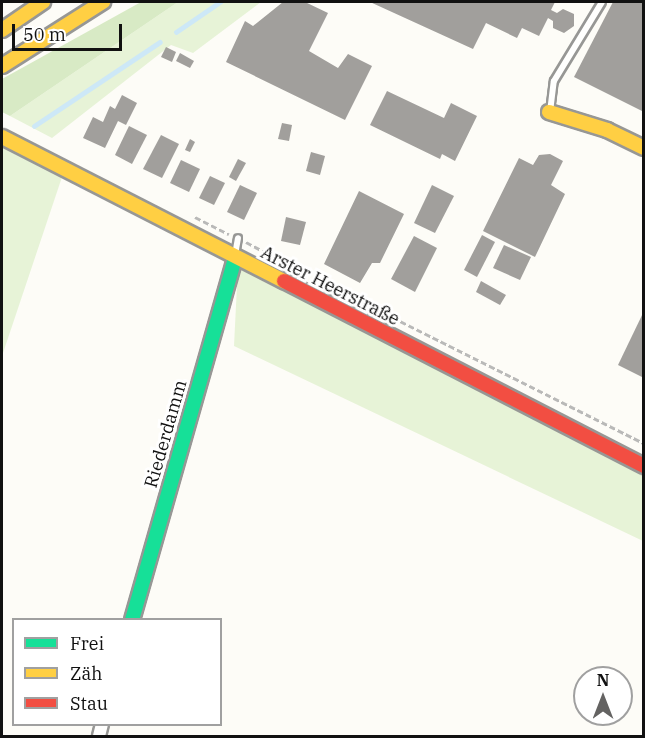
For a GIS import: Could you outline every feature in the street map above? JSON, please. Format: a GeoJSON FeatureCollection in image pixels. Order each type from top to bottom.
{"type":"FeatureCollection","features":[{"type":"Feature","properties":{"kind":"main road"},"geometry":{"type":"LineString","coordinates":[[2,30],[43,2]]}},
{"type":"Feature","properties":{"kind":"main road"},"geometry":{"type":"LineString","coordinates":[[2,66],[103,2]]}},
{"type":"Feature","properties":{"kind":"main road"},"geometry":{"type":"LineString","coordinates":[[549,112],[608,130],[644,148]]}},
{"type":"Feature","properties":{"kind":"main road","name":"Arster Heerstraße"},"geometry":{"type":"LineString","coordinates":[[2,137],[644,466]]}},
{"type":"Feature","properties":{"kind":"main road","name":"Riederdamm"},"geometry":{"type":"LineString","coordinates":[[133,618],[235,258]]}},
{"type":"Feature","properties":{"kind":"lane"},"geometry":{"type":"LineString","coordinates":[[549,112],[554,81],[602,2]]}},
{"type":"Feature","properties":{"kind":"lane"},"geometry":{"type":"LineString","coordinates":[[235,258],[238,238]]}},
{"type":"Feature","properties":{"kind":"path"},"geometry":{"type":"LineString","coordinates":[[229,234],[287,264]]}},
{"type":"Feature","properties":{"kind":"path"},"geometry":{"type":"LineString","coordinates":[[318,280],[644,443]]}},
{"type":"Feature","properties":{"kind":"green space"},"geometry":{"type":"Polygon","coordinates":[[[141,2],[178,2],[10,116],[2,112],[2,79],[141,2]]]}},
{"type":"Feature","properties":{"kind":"green space"},"geometry":{"type":"Polygon","coordinates":[[[178,2],[261,2],[193,53],[171,45],[52,138],[10,116],[178,2]]]}},
{"type":"Feature","properties":{"kind":"green space"},"geometry":{"type":"Polygon","coordinates":[[[2,146],[62,177],[2,356],[2,146]]]}},
{"type":"Feature","properties":{"kind":"green space"},"geometry":{"type":"Polygon","coordinates":[[[238,265],[643,474],[643,541],[234,346],[238,265]]]}},
{"type":"Feature","properties":{"kind":"building"},"geometry":{"type":"Polygon","coordinates":[[[283,2],[305,2],[328,13],[309,51],[338,68],[348,54],[372,66],[345,120],[226,62],[245,21],[253,26],[283,2]]]}},
{"type":"Feature","properties":{"kind":"building"},"geometry":{"type":"Polygon","coordinates":[[[370,2],[555,2],[551,10],[557,13],[563,9],[574,14],[574,26],[564,33],[553,28],[553,21],[548,18],[539,36],[522,28],[517,38],[486,23],[473,49],[370,2]]]}},
{"type":"Feature","properties":{"kind":"building"},"geometry":{"type":"Polygon","coordinates":[[[613,2],[644,2],[644,112],[574,77],[613,2]]]}},
{"type":"Feature","properties":{"kind":"building"},"geometry":{"type":"Polygon","coordinates":[[[166,47],[176,52],[172,62],[161,57],[166,47]]]}},
{"type":"Feature","properties":{"kind":"building"},"geometry":{"type":"Polygon","coordinates":[[[180,53],[194,61],[190,68],[176,61],[180,53]]]}},
{"type":"Feature","properties":{"kind":"building"},"geometry":{"type":"Polygon","coordinates":[[[387,91],[444,118],[451,103],[477,116],[455,161],[442,154],[440,159],[370,125],[387,91]]]}},
{"type":"Feature","properties":{"kind":"building"},"geometry":{"type":"Polygon","coordinates":[[[122,95],[137,103],[126,125],[118,121],[105,148],[83,138],[93,117],[103,122],[110,106],[115,109],[122,95]]]}},
{"type":"Feature","properties":{"kind":"building"},"geometry":{"type":"Polygon","coordinates":[[[282,123],[292,125],[289,141],[278,139],[282,123]]]}},
{"type":"Feature","properties":{"kind":"building"},"geometry":{"type":"Polygon","coordinates":[[[129,126],[147,135],[132,164],[115,155],[129,126]]]}},
{"type":"Feature","properties":{"kind":"building"},"geometry":{"type":"Polygon","coordinates":[[[161,135],[179,144],[162,178],[143,169],[161,135]]]}},
{"type":"Feature","properties":{"kind":"building"},"geometry":{"type":"Polygon","coordinates":[[[190,139],[195,142],[190,152],[185,150],[190,139]]]}},
{"type":"Feature","properties":{"kind":"building"},"geometry":{"type":"Polygon","coordinates":[[[311,152],[325,156],[320,175],[306,171],[311,152]]]}},
{"type":"Feature","properties":{"kind":"building"},"geometry":{"type":"Polygon","coordinates":[[[550,154],[563,161],[551,185],[565,194],[535,257],[483,231],[519,158],[533,165],[539,155],[550,154]]]}},
{"type":"Feature","properties":{"kind":"building"},"geometry":{"type":"Polygon","coordinates":[[[238,159],[246,163],[236,181],[229,177],[238,159]]]}},
{"type":"Feature","properties":{"kind":"building"},"geometry":{"type":"Polygon","coordinates":[[[181,160],[200,169],[189,192],[170,183],[181,160]]]}},
{"type":"Feature","properties":{"kind":"building"},"geometry":{"type":"Polygon","coordinates":[[[210,176],[225,183],[214,205],[199,198],[210,176]]]}},
{"type":"Feature","properties":{"kind":"building"},"geometry":{"type":"Polygon","coordinates":[[[240,185],[257,193],[244,220],[227,212],[240,185]]]}},
{"type":"Feature","properties":{"kind":"building"},"geometry":{"type":"Polygon","coordinates":[[[432,185],[454,196],[435,233],[414,223],[432,185]]]}},
{"type":"Feature","properties":{"kind":"building"},"geometry":{"type":"Polygon","coordinates":[[[359,191],[404,214],[380,263],[372,263],[360,283],[324,264],[359,191]]]}},
{"type":"Feature","properties":{"kind":"building"},"geometry":{"type":"Polygon","coordinates":[[[286,217],[306,222],[300,245],[281,241],[286,217]]]}},
{"type":"Feature","properties":{"kind":"building"},"geometry":{"type":"Polygon","coordinates":[[[482,235],[495,242],[477,277],[464,270],[482,235]]]}},
{"type":"Feature","properties":{"kind":"building"},"geometry":{"type":"Polygon","coordinates":[[[414,236],[437,248],[415,292],[391,279],[414,236]]]}},
{"type":"Feature","properties":{"kind":"building"},"geometry":{"type":"Polygon","coordinates":[[[504,245],[531,257],[520,280],[493,268],[504,245]]]}},
{"type":"Feature","properties":{"kind":"building"},"geometry":{"type":"Polygon","coordinates":[[[481,281],[506,295],[500,305],[476,292],[481,281]]]}},
{"type":"Feature","properties":{"kind":"building"},"geometry":{"type":"Polygon","coordinates":[[[644,311],[644,378],[618,365],[644,311]]]}},
{"type":"Feature","properties":{"kind":"waterway"},"geometry":{"type":"LineString","coordinates":[[176,32],[220,2]]}},
{"type":"Feature","properties":{"kind":"waterway"},"geometry":{"type":"LineString","coordinates":[[34,126],[160,42]]}},
{"type":"Feature","properties":{"kind":"traffic: fast"},"geometry":{"type":"LineString","coordinates":[[133,618],[235,258]]}},
{"type":"Feature","properties":{"kind":"traffic: slow"},"geometry":{"type":"LineString","coordinates":[[2,30],[43,2]]}},
{"type":"Feature","properties":{"kind":"traffic: slow"},"geometry":{"type":"LineString","coordinates":[[2,66],[103,2]]}},
{"type":"Feature","properties":{"kind":"traffic: slow"},"geometry":{"type":"LineString","coordinates":[[549,112],[607,130],[644,148]]}},
{"type":"Feature","properties":{"kind":"traffic: slow"},"geometry":{"type":"LineString","coordinates":[[2,137],[284,281]]}},
{"type":"Feature","properties":{"kind":"traffic: jam"},"geometry":{"type":"LineString","coordinates":[[284,281],[644,466]]}}]}
